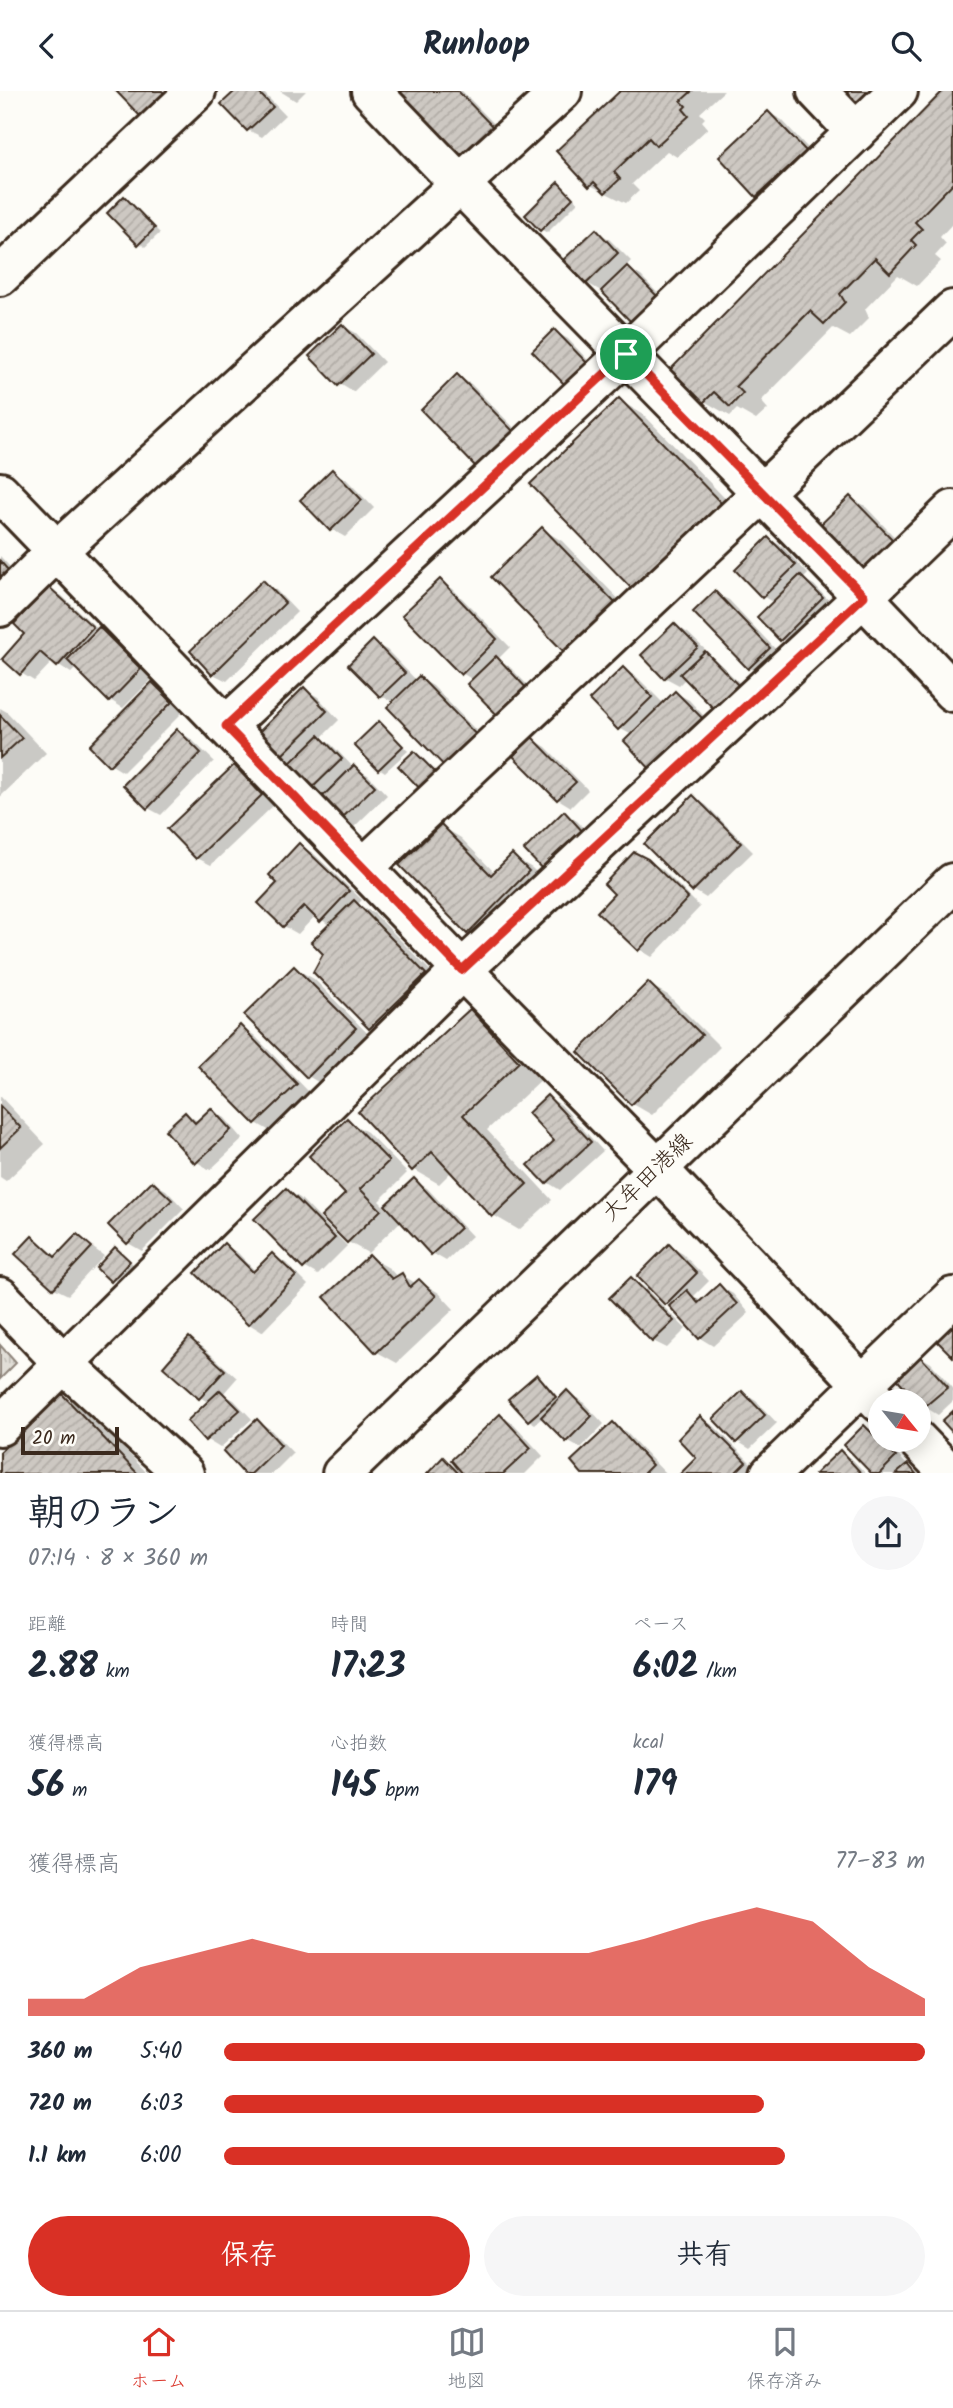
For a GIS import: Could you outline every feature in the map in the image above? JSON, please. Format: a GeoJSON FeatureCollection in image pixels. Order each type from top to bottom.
{"type":"FeatureCollection","features":[{"type":"Feature","properties":{"kind":"street"},"geometry":{"type":"LineString","coordinates":[[0,276],[196,91]]}},
{"type":"Feature","properties":{"kind":"street"},"geometry":{"type":"LineString","coordinates":[[371,91],[761,494],[864,596],[953,692]]}},
{"type":"Feature","properties":{"kind":"street"},"geometry":{"type":"LineString","coordinates":[[0,607],[57,551],[562,91]]}},
{"type":"Feature","properties":{"kind":"street"},"geometry":{"type":"LineString","coordinates":[[817,91],[856,132]]}},
{"type":"Feature","properties":{"kind":"street"},"geometry":{"type":"LineString","coordinates":[[226,726],[626,354],[898,91]]}},
{"type":"Feature","properties":{"kind":"street"},"geometry":{"type":"LineString","coordinates":[[363,868],[953,310]]}},
{"type":"Feature","properties":{"kind":"street"},"geometry":{"type":"LineString","coordinates":[[0,492],[657,1169],[868,1391]]}},
{"type":"Feature","properties":{"kind":"street"},"geometry":{"type":"LineString","coordinates":[[0,1426],[462,970],[953,510]]}},
{"type":"Feature","properties":{"kind":"street","name":"大牟田港線"},"geometry":{"type":"LineString","coordinates":[[342,1473],[953,883]]}},
{"type":"Feature","properties":{"kind":"street"},"geometry":{"type":"LineString","coordinates":[[0,1297],[64,1364],[184,1473]]}},
{"type":"Feature","properties":{"kind":"street"},"geometry":{"type":"LineString","coordinates":[[875,1389],[953,1297]]}},
{"type":"Feature","properties":{"kind":"street"},"geometry":{"type":"LineString","coordinates":[[770,1473],[868,1396]]}},
{"type":"Feature","properties":{"kind":"street"},"geometry":{"type":"LineString","coordinates":[[930,1453],[950,1473]]}},
{"type":"Feature","properties":{"kind":"green space"},"geometry":{"type":"Polygon","coordinates":[[[0,1345],[16,1363],[0,1379],[0,1345]]]}},
{"type":"Feature","properties":{"kind":"building"},"geometry":{"type":"Polygon","coordinates":[[[116,91],[162,91],[165,94],[141,117],[116,91]]]}},
{"type":"Feature","properties":{"kind":"building"},"geometry":{"type":"Polygon","coordinates":[[[235,91],[257,91],[273,107],[247,131],[221,104],[235,91]]]}},
{"type":"Feature","properties":{"kind":"building"},"geometry":{"type":"Polygon","coordinates":[[[396,91],[458,91],[493,127],[461,158],[396,91]]]}},
{"type":"Feature","properties":{"kind":"building"},"geometry":{"type":"Polygon","coordinates":[[[620,91],[692,91],[681,101],[689,116],[656,146],[649,138],[614,172],[620,179],[605,193],[594,182],[589,187],[556,151],[620,91]]]}},
{"type":"Feature","properties":{"kind":"building"},"geometry":{"type":"Polygon","coordinates":[[[843,91],[870,91],[855,105],[843,91]]]}},
{"type":"Feature","properties":{"kind":"building"},"geometry":{"type":"Polygon","coordinates":[[[943,91],[953,91],[953,183],[915,222],[922,229],[911,240],[916,245],[890,273],[875,258],[840,294],[845,302],[824,324],[810,311],[736,386],[743,393],[730,407],[714,392],[703,403],[670,370],[943,91]]]}},
{"type":"Feature","properties":{"kind":"building"},"geometry":{"type":"Polygon","coordinates":[[[768,111],[806,151],[756,197],[719,157],[768,111]]]}},
{"type":"Feature","properties":{"kind":"building"},"geometry":{"type":"Polygon","coordinates":[[[558,182],[573,198],[540,231],[525,215],[558,182]]]}},
{"type":"Feature","properties":{"kind":"building"},"geometry":{"type":"Polygon","coordinates":[[[124,196],[155,228],[138,245],[107,213],[124,196]]]}},
{"type":"Feature","properties":{"kind":"building"},"geometry":{"type":"Polygon","coordinates":[[[596,229],[618,253],[586,284],[563,260],[596,229]]]}},
{"type":"Feature","properties":{"kind":"building"},"geometry":{"type":"Polygon","coordinates":[[[627,266],[660,299],[634,325],[601,291],[627,266]]]}},
{"type":"Feature","properties":{"kind":"building"},"geometry":{"type":"Polygon","coordinates":[[[342,324],[371,354],[338,386],[309,356],[342,324]]]}},
{"type":"Feature","properties":{"kind":"building"},"geometry":{"type":"Polygon","coordinates":[[[554,329],[588,364],[566,386],[532,351],[554,329]]]}},
{"type":"Feature","properties":{"kind":"building"},"geometry":{"type":"Polygon","coordinates":[[[457,374],[513,431],[476,467],[421,410],[457,374]]]}},
{"type":"Feature","properties":{"kind":"building"},"geometry":{"type":"Polygon","coordinates":[[[619,398],[722,504],[634,591],[530,484],[619,398]]]}},
{"type":"Feature","properties":{"kind":"building"},"geometry":{"type":"Polygon","coordinates":[[[332,469],[362,500],[330,531],[300,500],[332,469]]]}},
{"type":"Feature","properties":{"kind":"building"},"geometry":{"type":"Polygon","coordinates":[[[850,496],[894,541],[861,574],[817,528],[850,496]]]}},
{"type":"Feature","properties":{"kind":"building"},"geometry":{"type":"Polygon","coordinates":[[[542,527],[619,607],[568,656],[491,577],[542,527]]]}},
{"type":"Feature","properties":{"kind":"building"},"geometry":{"type":"Polygon","coordinates":[[[768,537],[796,565],[762,598],[735,570],[768,537]]]}},
{"type":"Feature","properties":{"kind":"building"},"geometry":{"type":"Polygon","coordinates":[[[0,561],[8,570],[0,577],[0,561]]]}},
{"type":"Feature","properties":{"kind":"building"},"geometry":{"type":"Polygon","coordinates":[[[800,575],[823,598],[780,641],[757,617],[800,575]]]}},
{"type":"Feature","properties":{"kind":"building"},"geometry":{"type":"Polygon","coordinates":[[[440,579],[497,639],[461,675],[402,615],[440,579]]]}},
{"type":"Feature","properties":{"kind":"building"},"geometry":{"type":"Polygon","coordinates":[[[263,580],[285,603],[212,675],[190,651],[263,580]]]}},
{"type":"Feature","properties":{"kind":"building"},"geometry":{"type":"Polygon","coordinates":[[[48,586],[93,627],[57,667],[40,652],[20,675],[2,659],[24,634],[14,624],[48,586]]]}},
{"type":"Feature","properties":{"kind":"building"},"geometry":{"type":"Polygon","coordinates":[[[715,591],[770,648],[748,669],[693,612],[715,591]]]}},
{"type":"Feature","properties":{"kind":"building"},"geometry":{"type":"Polygon","coordinates":[[[674,623],[698,647],[664,679],[641,655],[674,623]]]}},
{"type":"Feature","properties":{"kind":"building"},"geometry":{"type":"Polygon","coordinates":[[[99,627],[141,669],[109,702],[67,660],[99,627]]]}},
{"type":"Feature","properties":{"kind":"building"},"geometry":{"type":"Polygon","coordinates":[[[373,640],[405,673],[380,697],[348,665],[373,640]]]}},
{"type":"Feature","properties":{"kind":"building"},"geometry":{"type":"Polygon","coordinates":[[[705,651],[738,685],[714,709],[680,674],[705,651]]]}},
{"type":"Feature","properties":{"kind":"building"},"geometry":{"type":"Polygon","coordinates":[[[496,656],[532,694],[504,722],[467,684],[496,656]]]}},
{"type":"Feature","properties":{"kind":"building"},"geometry":{"type":"Polygon","coordinates":[[[623,667],[652,697],[618,730],[589,700],[623,667]]]}},
{"type":"Feature","properties":{"kind":"building"},"geometry":{"type":"Polygon","coordinates":[[[419,676],[485,744],[453,775],[387,707],[419,676]]]}},
{"type":"Feature","properties":{"kind":"building"},"geometry":{"type":"Polygon","coordinates":[[[152,682],[172,702],[109,766],[89,746],[152,682]]]}},
{"type":"Feature","properties":{"kind":"building"},"geometry":{"type":"Polygon","coordinates":[[[304,687],[327,711],[278,759],[255,736],[304,687]]]}},
{"type":"Feature","properties":{"kind":"building"},"geometry":{"type":"Polygon","coordinates":[[[675,691],[704,720],[652,771],[624,741],[675,691]]]}},
{"type":"Feature","properties":{"kind":"building"},"geometry":{"type":"Polygon","coordinates":[[[0,715],[22,738],[0,758],[0,715]]]}},
{"type":"Feature","properties":{"kind":"building"},"geometry":{"type":"Polygon","coordinates":[[[379,721],[403,746],[378,770],[354,745],[379,721]]]}},
{"type":"Feature","properties":{"kind":"building"},"geometry":{"type":"Polygon","coordinates":[[[177,729],[201,753],[147,809],[123,785],[177,729]]]}},
{"type":"Feature","properties":{"kind":"building"},"geometry":{"type":"Polygon","coordinates":[[[319,735],[342,759],[307,793],[284,769],[319,735]]]}},
{"type":"Feature","properties":{"kind":"building"},"geometry":{"type":"Polygon","coordinates":[[[532,737],[576,782],[557,800],[513,756],[532,737]]]}},
{"type":"Feature","properties":{"kind":"building"},"geometry":{"type":"Polygon","coordinates":[[[414,751],[447,784],[431,800],[398,766],[414,751]]]}},
{"type":"Feature","properties":{"kind":"building"},"geometry":{"type":"Polygon","coordinates":[[[234,765],[262,795],[196,859],[167,829],[234,765]]]}},
{"type":"Feature","properties":{"kind":"building"},"geometry":{"type":"Polygon","coordinates":[[[354,765],[375,786],[339,821],[319,800],[354,765]]]}},
{"type":"Feature","properties":{"kind":"building"},"geometry":{"type":"Polygon","coordinates":[[[693,795],[741,843],[692,892],[644,844],[693,795]]]}},
{"type":"Feature","properties":{"kind":"building"},"geometry":{"type":"Polygon","coordinates":[[[564,811],[584,833],[545,872],[524,850],[564,811]]]}},
{"type":"Feature","properties":{"kind":"building"},"geometry":{"type":"Polygon","coordinates":[[[441,824],[491,875],[512,854],[529,871],[467,934],[399,865],[441,824]]]}},
{"type":"Feature","properties":{"kind":"building"},"geometry":{"type":"Polygon","coordinates":[[[299,843],[349,891],[320,922],[304,906],[283,927],[258,903],[277,883],[269,875],[299,843]]]}},
{"type":"Feature","properties":{"kind":"building"},"geometry":{"type":"Polygon","coordinates":[[[634,852],[648,859],[688,898],[638,951],[597,912],[614,894],[604,884],[634,852]]]}},
{"type":"Feature","properties":{"kind":"building"},"geometry":{"type":"Polygon","coordinates":[[[354,900],[426,974],[369,1029],[313,972],[323,954],[311,942],[354,900]]]}},
{"type":"Feature","properties":{"kind":"building"},"geometry":{"type":"Polygon","coordinates":[[[294,966],[356,1028],[307,1078],[244,1015],[294,966]]]}},
{"type":"Feature","properties":{"kind":"building"},"geometry":{"type":"Polygon","coordinates":[[[648,982],[702,1035],[631,1105],[578,1052],[648,982]]]}},
{"type":"Feature","properties":{"kind":"building"},"geometry":{"type":"Polygon","coordinates":[[[470,1009],[519,1062],[463,1115],[527,1184],[492,1217],[432,1152],[412,1171],[358,1112],[470,1009]]]}},
{"type":"Feature","properties":{"kind":"building"},"geometry":{"type":"Polygon","coordinates":[[[240,1025],[297,1084],[255,1124],[198,1066],[240,1025]]]}},
{"type":"Feature","properties":{"kind":"building"},"geometry":{"type":"Polygon","coordinates":[[[547,1095],[591,1142],[546,1184],[528,1165],[554,1141],[528,1113],[547,1095]]]}},
{"type":"Feature","properties":{"kind":"building"},"geometry":{"type":"Polygon","coordinates":[[[0,1106],[21,1128],[0,1148],[0,1106]]]}},
{"type":"Feature","properties":{"kind":"building"},"geometry":{"type":"Polygon","coordinates":[[[211,1108],[231,1130],[195,1164],[165,1130],[185,1112],[195,1123],[211,1108]]]}},
{"type":"Feature","properties":{"kind":"building"},"geometry":{"type":"Polygon","coordinates":[[[347,1118],[389,1161],[360,1189],[381,1210],[347,1243],[321,1217],[345,1194],[309,1156],[347,1118]]]}},
{"type":"Feature","properties":{"kind":"building"},"geometry":{"type":"Polygon","coordinates":[[[414,1178],[460,1228],[431,1255],[385,1205],[414,1178]]]}},
{"type":"Feature","properties":{"kind":"building"},"geometry":{"type":"Polygon","coordinates":[[[152,1181],[172,1200],[127,1244],[108,1225],[152,1181]]]}},
{"type":"Feature","properties":{"kind":"building"},"geometry":{"type":"Polygon","coordinates":[[[286,1188],[335,1238],[303,1269],[254,1219],[286,1188]]]}},
{"type":"Feature","properties":{"kind":"building"},"geometry":{"type":"Polygon","coordinates":[[[77,1234],[92,1247],[53,1289],[15,1254],[32,1236],[55,1257],[77,1234]]]}},
{"type":"Feature","properties":{"kind":"building"},"geometry":{"type":"Polygon","coordinates":[[[224,1243],[253,1272],[272,1253],[296,1276],[248,1325],[195,1273],[224,1243]]]}},
{"type":"Feature","properties":{"kind":"building"},"geometry":{"type":"Polygon","coordinates":[[[669,1244],[697,1273],[665,1305],[637,1276],[669,1244]]]}},
{"type":"Feature","properties":{"kind":"building"},"geometry":{"type":"Polygon","coordinates":[[[115,1247],[130,1261],[111,1282],[96,1268],[115,1247]]]}},
{"type":"Feature","properties":{"kind":"building"},"geometry":{"type":"Polygon","coordinates":[[[369,1255],[392,1279],[402,1273],[410,1287],[419,1279],[436,1296],[376,1353],[324,1297],[369,1255]]]}},
{"type":"Feature","properties":{"kind":"building"},"geometry":{"type":"Polygon","coordinates":[[[631,1277],[674,1321],[652,1342],[609,1298],[631,1277]]]}},
{"type":"Feature","properties":{"kind":"building"},"geometry":{"type":"Polygon","coordinates":[[[719,1284],[737,1304],[699,1339],[669,1306],[687,1290],[698,1303],[719,1284]]]}},
{"type":"Feature","properties":{"kind":"building"},"geometry":{"type":"Polygon","coordinates":[[[953,1319],[953,1357],[934,1338],[953,1319]]]}},
{"type":"Feature","properties":{"kind":"building"},"geometry":{"type":"Polygon","coordinates":[[[189,1337],[225,1370],[199,1399],[163,1367],[189,1337]]]}},
{"type":"Feature","properties":{"kind":"building"},"geometry":{"type":"Polygon","coordinates":[[[917,1353],[948,1387],[931,1401],[931,1389],[906,1389],[893,1374],[917,1353]]]}},
{"type":"Feature","properties":{"kind":"building"},"geometry":{"type":"Polygon","coordinates":[[[537,1374],[556,1397],[528,1421],[508,1399],[537,1374]]]}},
{"type":"Feature","properties":{"kind":"building"},"geometry":{"type":"Polygon","coordinates":[[[220,1390],[240,1410],[205,1441],[187,1421],[220,1390]]]}},
{"type":"Feature","properties":{"kind":"building"},"geometry":{"type":"Polygon","coordinates":[[[567,1390],[592,1416],[566,1442],[541,1417],[567,1390]]]}},
{"type":"Feature","properties":{"kind":"building"},"geometry":{"type":"Polygon","coordinates":[[[742,1391],[765,1415],[736,1443],[713,1419],[742,1391]]]}},
{"type":"Feature","properties":{"kind":"building"},"geometry":{"type":"Polygon","coordinates":[[[61,1393],[137,1473],[0,1473],[0,1452],[61,1393]]]}},
{"type":"Feature","properties":{"kind":"building"},"geometry":{"type":"Polygon","coordinates":[[[953,1411],[953,1433],[942,1421],[953,1411]]]}},
{"type":"Feature","properties":{"kind":"building"},"geometry":{"type":"Polygon","coordinates":[[[500,1414],[531,1448],[504,1473],[462,1473],[451,1460],[500,1414]]]}},
{"type":"Feature","properties":{"kind":"building"},"geometry":{"type":"Polygon","coordinates":[[[700,1416],[746,1462],[735,1473],[681,1473],[696,1458],[678,1439],[700,1416]]]}},
{"type":"Feature","properties":{"kind":"building"},"geometry":{"type":"Polygon","coordinates":[[[257,1419],[281,1445],[252,1473],[243,1473],[223,1451],[257,1419]]]}},
{"type":"Feature","properties":{"kind":"building"},"geometry":{"type":"Polygon","coordinates":[[[613,1422],[652,1465],[644,1473],[581,1473],[571,1461],[613,1422]]]}},
{"type":"Feature","properties":{"kind":"building"},"geometry":{"type":"Polygon","coordinates":[[[864,1425],[868,1429],[868,1453],[892,1453],[896,1457],[880,1473],[871,1473],[844,1445],[864,1425]]]}},
{"type":"Feature","properties":{"kind":"building"},"geometry":{"type":"Polygon","coordinates":[[[840,1450],[861,1473],[816,1473],[840,1450]]]}},
{"type":"Feature","properties":{"kind":"building"},"geometry":{"type":"Polygon","coordinates":[[[443,1457],[458,1473],[428,1473],[443,1457]]]}},
{"type":"Feature","properties":{"kind":"building"},"geometry":{"type":"Polygon","coordinates":[[[908,1464],[915,1473],[897,1473],[908,1464]]]}},
{"type":"Feature","properties":{"kind":"route"},"geometry":{"type":"LineString","coordinates":[[626,354],[864,596],[462,970],[226,726],[626,354]]}}]}
